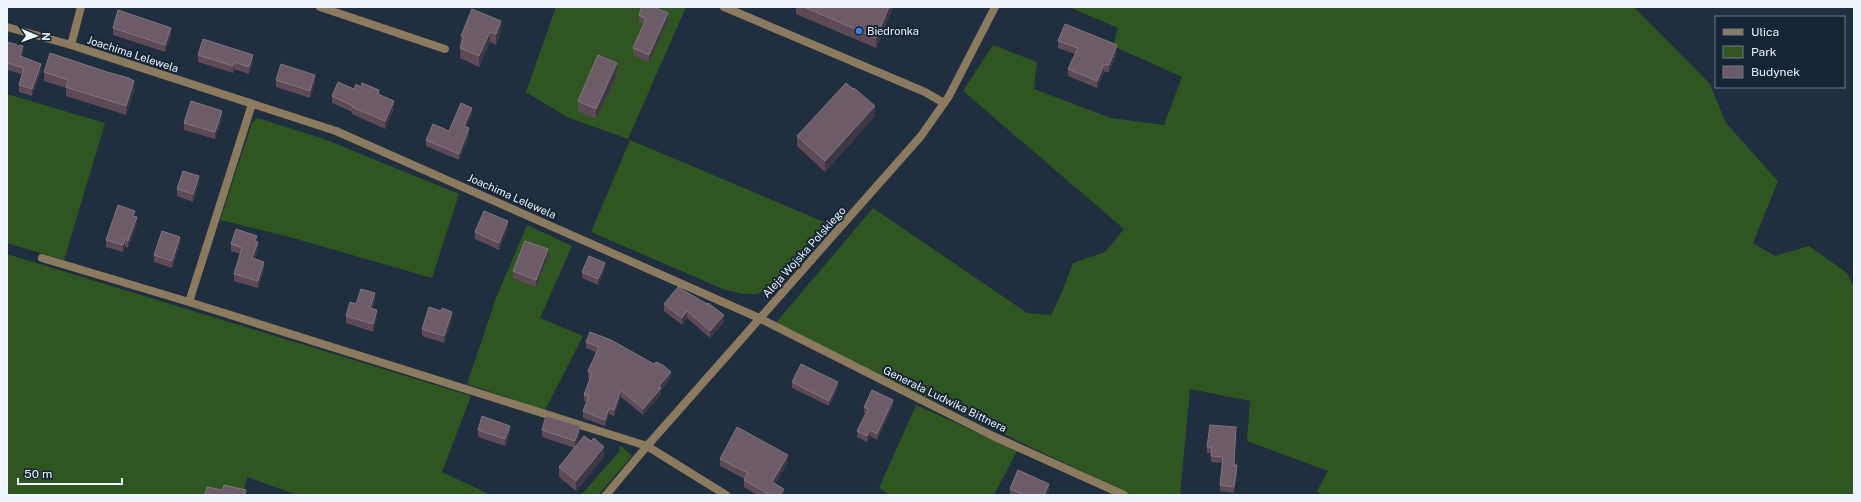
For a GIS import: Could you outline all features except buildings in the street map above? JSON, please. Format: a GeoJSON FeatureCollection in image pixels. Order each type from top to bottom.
{"type":"FeatureCollection","features":[{"type":"Feature","properties":{"kind":"street"},"geometry":{"type":"LineString","coordinates":[[71,45],[81,7]]}},
{"type":"Feature","properties":{"kind":"street"},"geometry":{"type":"LineString","coordinates":[[320,7],[445,49]]}},
{"type":"Feature","properties":{"kind":"street"},"geometry":{"type":"LineString","coordinates":[[724,7],[918,89],[944,104]]}},
{"type":"Feature","properties":{"kind":"street","name":"Aleja Wojska Polskiego"},"geometry":{"type":"LineString","coordinates":[[606,495],[759,318],[922,136],[944,104],[995,7]]}},
{"type":"Feature","properties":{"kind":"street","name":"Joachima Lelewela"},"geometry":{"type":"LineString","coordinates":[[7,27],[71,45],[336,131],[759,318]]}},
{"type":"Feature","properties":{"kind":"street"},"geometry":{"type":"LineString","coordinates":[[188,302],[252,104]]}},
{"type":"Feature","properties":{"kind":"street"},"geometry":{"type":"LineString","coordinates":[[42,258],[188,302],[647,446],[726,495]]}},
{"type":"Feature","properties":{"kind":"street","name":"Generała Ludwika Bittnera"},"geometry":{"type":"LineString","coordinates":[[759,318],[993,436],[1124,495]]}},
{"type":"Feature","properties":{"kind":"green space"},"geometry":{"type":"Polygon","coordinates":[[[556,7],[686,7],[628,139],[567,117],[526,92],[556,7]]]}},
{"type":"Feature","properties":{"kind":"green space"},"geometry":{"type":"Polygon","coordinates":[[[1069,7],[1634,7],[1710,84],[1726,123],[1778,181],[1753,243],[1775,256],[1809,246],[1847,273],[1854,287],[1854,495],[1323,495],[1317,491],[1328,471],[1247,441],[1250,401],[1190,389],[1180,495],[1132,495],[774,325],[873,208],[1027,313],[1051,315],[1073,263],[1105,252],[1124,229],[963,91],[993,45],[1037,62],[1034,89],[1111,118],[1164,125],[1182,77],[1113,46],[1118,28],[1069,7]]]}},
{"type":"Feature","properties":{"kind":"green space"},"geometry":{"type":"Polygon","coordinates":[[[7,94],[105,123],[64,260],[7,243],[7,94]]]}},
{"type":"Feature","properties":{"kind":"green space"},"geometry":{"type":"Polygon","coordinates":[[[257,118],[324,139],[459,194],[432,278],[286,236],[220,220],[252,123],[257,118]]]}},
{"type":"Feature","properties":{"kind":"green space"},"geometry":{"type":"Polygon","coordinates":[[[630,140],[829,224],[771,289],[757,294],[743,294],[723,289],[591,232],[630,140]]]}},
{"type":"Feature","properties":{"kind":"green space"},"geometry":{"type":"Polygon","coordinates":[[[527,225],[572,246],[540,318],[583,336],[545,410],[467,384],[496,298],[527,225]]]}},
{"type":"Feature","properties":{"kind":"green space"},"geometry":{"type":"Polygon","coordinates":[[[7,254],[471,396],[442,472],[491,495],[297,495],[247,477],[243,495],[7,495],[7,254]]]}},
{"type":"Feature","properties":{"kind":"green space"},"geometry":{"type":"Polygon","coordinates":[[[916,405],[1017,451],[994,495],[890,495],[879,488],[916,405]]]}},
{"type":"Feature","properties":{"kind":"green space"},"geometry":{"type":"Polygon","coordinates":[[[620,445],[632,456],[598,495],[581,495],[619,452],[620,445]]]}},
{"type":"Feature","properties":{"kind":"place","name":"Biedronka"},"geometry":{"type":"Point","coordinates":[859,31]}}]}
